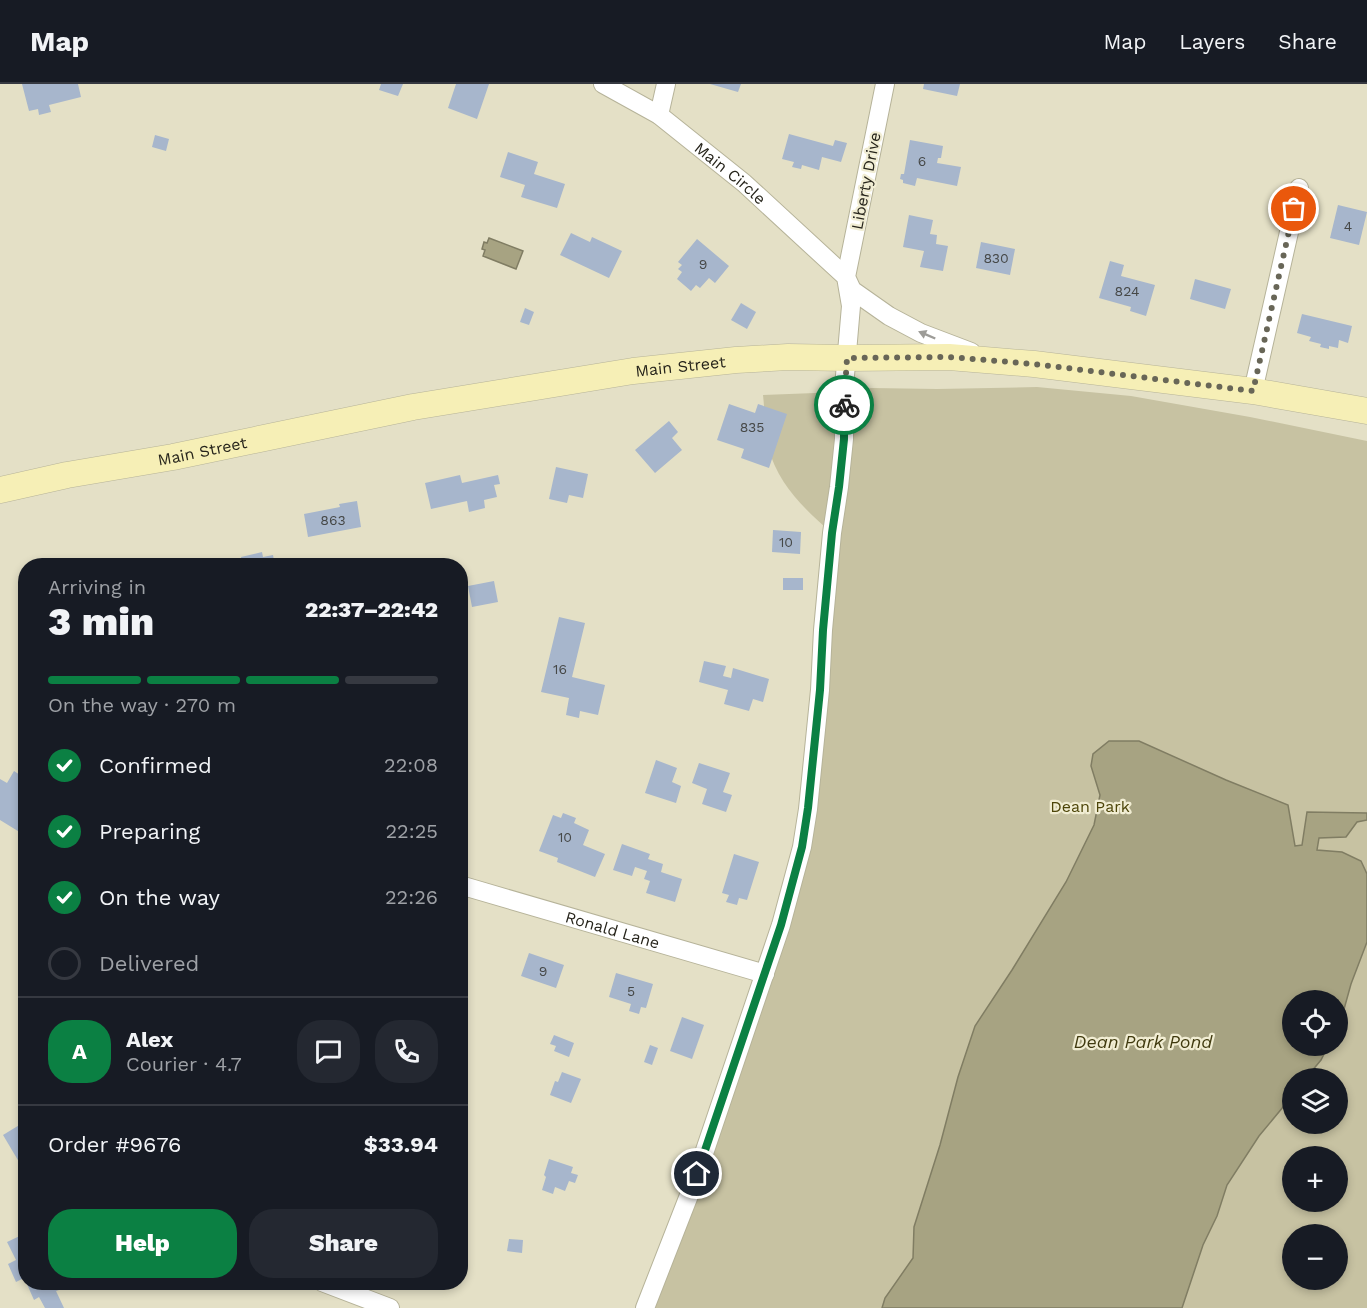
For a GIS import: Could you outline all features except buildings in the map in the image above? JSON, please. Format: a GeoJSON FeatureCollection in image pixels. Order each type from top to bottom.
{"type":"FeatureCollection","features":[{"type":"Feature","properties":{"kind":"main road","name":"Main Street"},"geometry":{"type":"LineString","coordinates":[[0,490],[413,407],[633,371],[736,360],[788,357],[949,357],[1056,367],[1253,391],[1367,411]]}},
{"type":"Feature","properties":{"kind":"street","name":"Main Circle"},"geometry":{"type":"LineString","coordinates":[[603,84],[658,116],[744,183],[846,277],[852,290],[868,303],[900,322],[954,346],[1002,362]]}},
{"type":"Feature","properties":{"kind":"street"},"geometry":{"type":"LineString","coordinates":[[658,116],[666,84]]}},
{"type":"Feature","properties":{"kind":"street","name":"Liberty Drive"},"geometry":{"type":"LineString","coordinates":[[846,277],[885,84]]}},
{"type":"Feature","properties":{"kind":"street"},"geometry":{"type":"LineString","coordinates":[[1253,391],[1299,188]]}},
{"type":"Feature","properties":{"kind":"street"},"geometry":{"type":"LineString","coordinates":[[645,1308],[695,1180],[781,925],[800,856],[808,808],[832,533],[844,439],[844,387],[851,306],[846,277]]}},
{"type":"Feature","properties":{"kind":"street","name":"Ronald Lane"},"geometry":{"type":"LineString","coordinates":[[468,887],[765,974]]}},
{"type":"Feature","properties":{"kind":"street"},"geometry":{"type":"LineString","coordinates":[[343,1290],[390,1308]]}},
{"type":"Feature","properties":{"kind":"green space","name":"Dean Park"},"geometry":{"type":"Polygon","coordinates":[[[1037,387],[1131,396],[1367,441],[1367,1308],[651,1308],[787,932],[832,533],[793,495],[778,473],[768,447],[763,395],[872,388],[1037,387]]]}},
{"type":"Feature","properties":{"kind":"water"},"geometry":{"type":"Polygon","coordinates":[[[489,238],[523,251],[516,269],[483,256],[484,242],[487,243],[489,238]]]}},
{"type":"Feature","properties":{"kind":"water","name":"Dean Park Pond"},"geometry":{"type":"Polygon","coordinates":[[[1109,741],[1139,741],[1288,805],[1295,846],[1302,845],[1307,812],[1367,813],[1367,820],[1357,822],[1346,837],[1319,838],[1317,850],[1342,852],[1361,861],[1367,874],[1367,942],[1348,995],[1348,990],[1282,990],[1282,1056],[1323,1056],[1314,1068],[1282,1068],[1282,1108],[1259,1136],[1227,1185],[1217,1216],[1203,1245],[1182,1308],[882,1308],[885,1298],[913,1258],[914,1227],[975,1026],[1066,882],[1094,825],[1100,795],[1091,766],[1093,754],[1109,741]]]}},
{"type":"Feature","properties":{"kind":"way so far"},"geometry":{"type":"LineString","coordinates":[[844,405],[847,358],[949,357],[1034,364],[1253,391],[1294,209]]}},
{"type":"Feature","properties":{"kind":"route"},"geometry":{"type":"LineString","coordinates":[[697,1174],[781,925],[802,847],[820,690],[832,533],[844,439],[844,405]]}}]}
